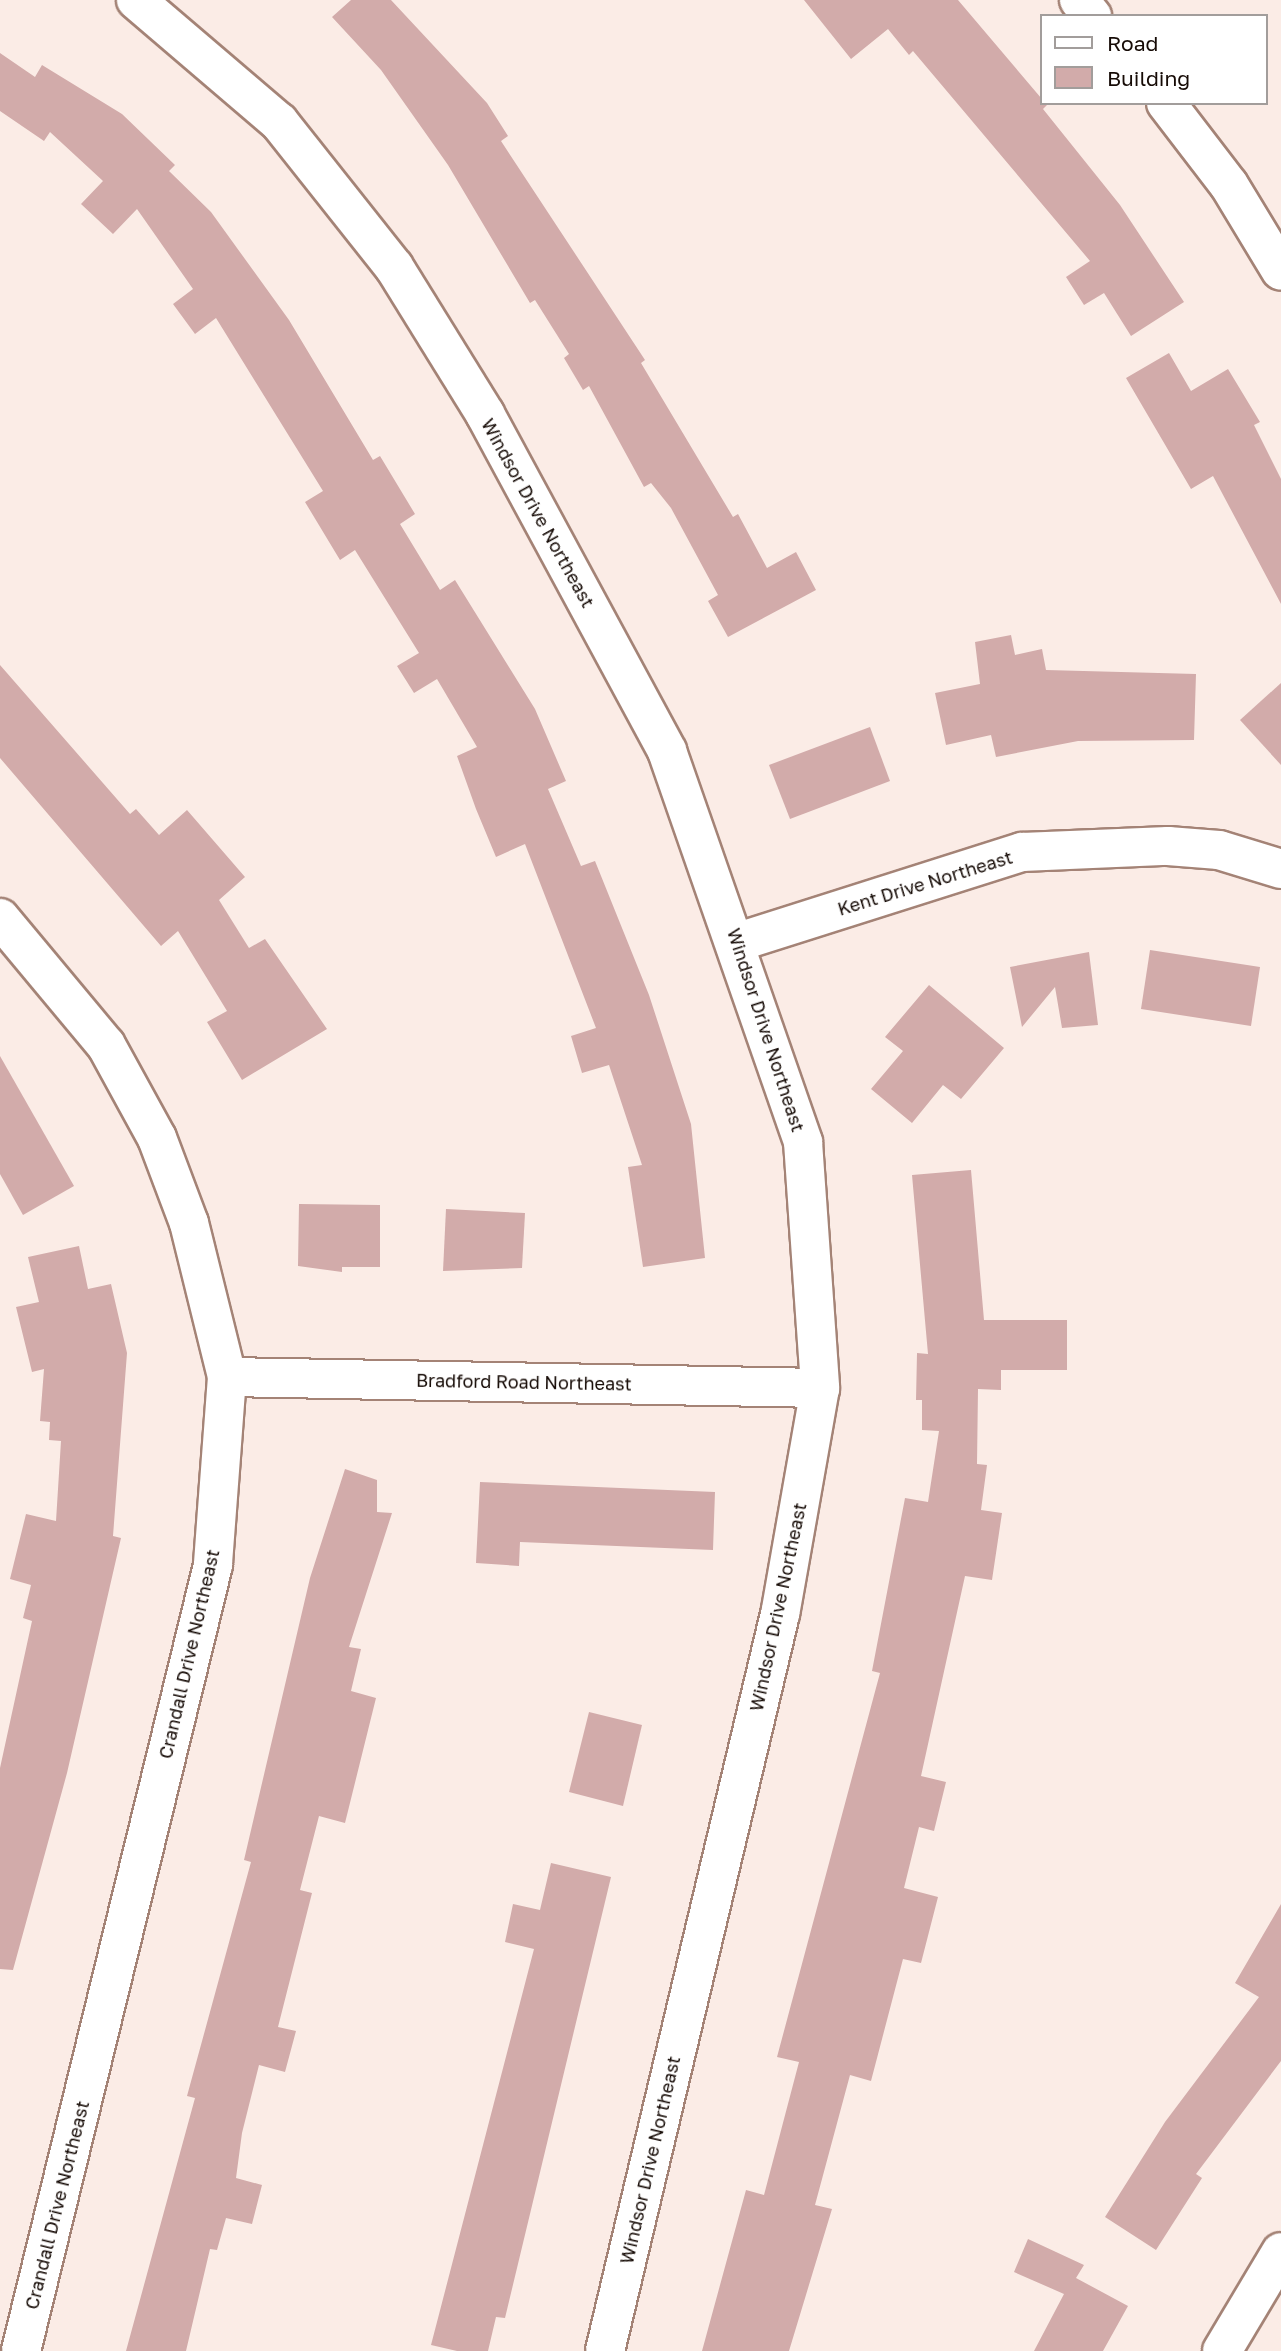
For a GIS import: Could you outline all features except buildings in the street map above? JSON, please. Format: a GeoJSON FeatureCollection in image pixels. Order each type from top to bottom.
{"type":"FeatureCollection","features":[{"type":"Feature","properties":{"kind":"street","name":"Windsor Drive Northeast"},"geometry":{"type":"LineString","coordinates":[[136,0],[279,122],[394,267],[485,414],[667,751],[738,942],[803,1142],[820,1388],[780,1614],[605,2351]]}},
{"type":"Feature","properties":{"kind":"street"},"geometry":{"type":"LineString","coordinates":[[1079,0],[1090,14]]}},
{"type":"Feature","properties":{"kind":"street"},"geometry":{"type":"LineString","coordinates":[[1168,105],[1228,184],[1281,271]]}},
{"type":"Feature","properties":{"kind":"street","name":"Kent Drive Northeast"},"geometry":{"type":"LineString","coordinates":[[738,942],[1023,852],[1168,846],[1219,850],[1281,869]]}},
{"type":"Feature","properties":{"kind":"street","name":"Crandall Drive Northeast"},"geometry":{"type":"LineString","coordinates":[[0,918],[106,1045],[157,1138],[192,1236],[228,1377],[213,1565],[21,2351]]}},
{"type":"Feature","properties":{"kind":"street","name":"Bradford Road Northeast"},"geometry":{"type":"LineString","coordinates":[[228,1377],[820,1388]]}},
{"type":"Feature","properties":{"kind":"street"},"geometry":{"type":"LineString","coordinates":[[1222,2351],[1281,2252]]}}]}
